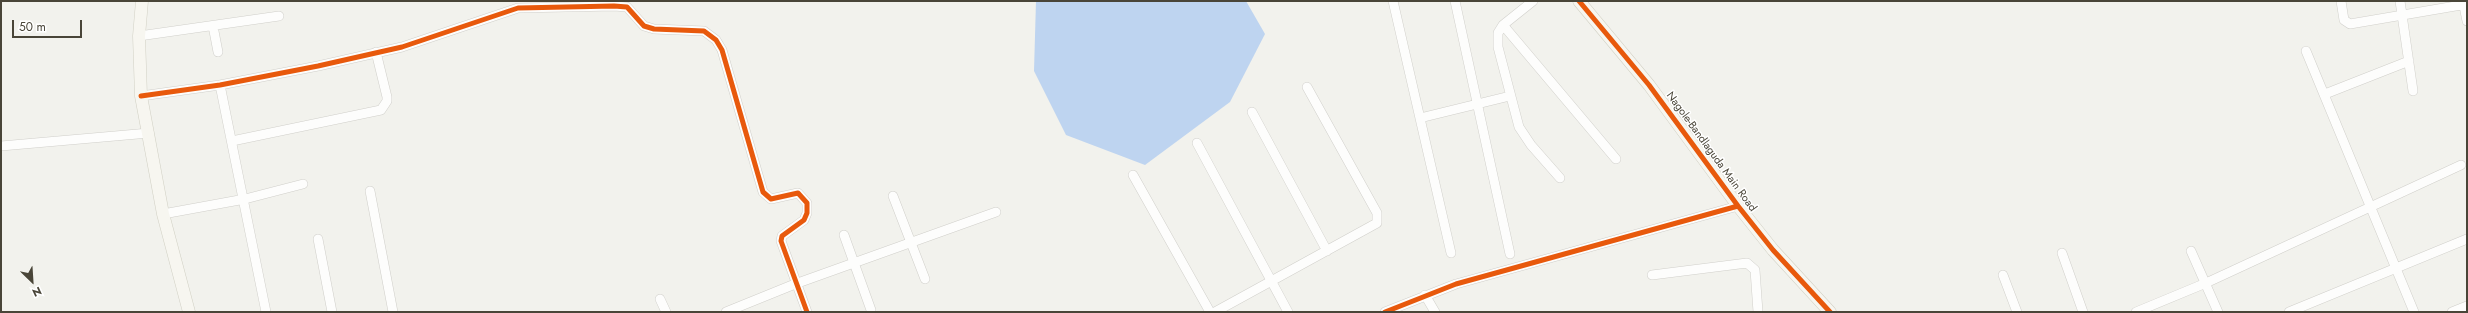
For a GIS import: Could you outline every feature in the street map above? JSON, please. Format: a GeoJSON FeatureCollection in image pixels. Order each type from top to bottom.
{"type":"FeatureCollection","features":[{"type":"Feature","properties":{"kind":"street"},"geometry":{"type":"LineString","coordinates":[[142,1],[139,36],[141,96],[163,214],[189,312]]}},
{"type":"Feature","properties":{"kind":"street"},"geometry":{"type":"LineString","coordinates":[[1393,1],[1451,253]]}},
{"type":"Feature","properties":{"kind":"street"},"geometry":{"type":"LineString","coordinates":[[1455,1],[1510,254]]}},
{"type":"Feature","properties":{"kind":"street"},"geometry":{"type":"LineString","coordinates":[[1533,1],[1503,26],[1498,33],[1498,47],[1510,96],[1523,134],[1560,178]]}},
{"type":"Feature","properties":{"kind":"street","name":"Nagole-Bandlaguda Main Road"},"geometry":{"type":"LineString","coordinates":[[1579,1],[1649,85],[1738,206],[1773,250],[1830,312]]}},
{"type":"Feature","properties":{"kind":"street"},"geometry":{"type":"LineString","coordinates":[[2341,1],[2344,20],[2350,24],[2464,3],[2467,21]]}},
{"type":"Feature","properties":{"kind":"street"},"geometry":{"type":"LineString","coordinates":[[2400,1],[2414,91]]}},
{"type":"Feature","properties":{"kind":"street"},"geometry":{"type":"LineString","coordinates":[[141,96],[220,84],[402,47],[518,8],[599,4],[627,7],[644,26],[654,29],[704,31],[716,40],[727,64],[763,192],[771,199],[798,193],[807,203],[807,213],[804,220],[782,236],[781,241],[806,312]]}},
{"type":"Feature","properties":{"kind":"street"},"geometry":{"type":"LineString","coordinates":[[139,36],[279,16]]}},
{"type":"Feature","properties":{"kind":"street"},"geometry":{"type":"LineString","coordinates":[[213,26],[218,52]]}},
{"type":"Feature","properties":{"kind":"street"},"geometry":{"type":"LineString","coordinates":[[1503,26],[1616,160]]}},
{"type":"Feature","properties":{"kind":"street"},"geometry":{"type":"LineString","coordinates":[[2306,51],[2414,312]]}},
{"type":"Feature","properties":{"kind":"street"},"geometry":{"type":"LineString","coordinates":[[232,141],[381,110],[387,101],[387,97],[376,52]]}},
{"type":"Feature","properties":{"kind":"street"},"geometry":{"type":"LineString","coordinates":[[2324,94],[2409,61]]}},
{"type":"Feature","properties":{"kind":"street"},"geometry":{"type":"LineString","coordinates":[[220,84],[245,199],[266,312]]}},
{"type":"Feature","properties":{"kind":"street"},"geometry":{"type":"LineString","coordinates":[[1215,312],[1377,223],[1378,218],[1307,87]]}},
{"type":"Feature","properties":{"kind":"street"},"geometry":{"type":"LineString","coordinates":[[1420,118],[1510,96]]}},
{"type":"Feature","properties":{"kind":"street"},"geometry":{"type":"LineString","coordinates":[[1252,112],[1327,251]]}},
{"type":"Feature","properties":{"kind":"street"},"geometry":{"type":"LineString","coordinates":[[1,146],[149,133]]}},
{"type":"Feature","properties":{"kind":"street"},"geometry":{"type":"LineString","coordinates":[[1197,143],[1270,282],[1288,312]]}},
{"type":"Feature","properties":{"kind":"street"},"geometry":{"type":"LineString","coordinates":[[2136,312],[2206,283],[2461,165]]}},
{"type":"Feature","properties":{"kind":"street"},"geometry":{"type":"LineString","coordinates":[[1133,175],[1210,312]]}},
{"type":"Feature","properties":{"kind":"street"},"geometry":{"type":"LineString","coordinates":[[163,214],[245,199],[303,184]]}},
{"type":"Feature","properties":{"kind":"street"},"geometry":{"type":"LineString","coordinates":[[370,191],[394,312]]}},
{"type":"Feature","properties":{"kind":"street"},"geometry":{"type":"LineString","coordinates":[[893,196],[910,244],[926,279]]}},
{"type":"Feature","properties":{"kind":"street"},"geometry":{"type":"LineString","coordinates":[[1385,312],[1425,295],[1477,278],[1738,206]]}},
{"type":"Feature","properties":{"kind":"street"},"geometry":{"type":"LineString","coordinates":[[726,312],[740,310],[795,284],[996,212]]}},
{"type":"Feature","properties":{"kind":"street"},"geometry":{"type":"LineString","coordinates":[[844,235],[871,310]]}},
{"type":"Feature","properties":{"kind":"street"},"geometry":{"type":"LineString","coordinates":[[318,239],[332,312]]}},
{"type":"Feature","properties":{"kind":"street"},"geometry":{"type":"LineString","coordinates":[[2289,312],[2467,239]]}},
{"type":"Feature","properties":{"kind":"street"},"geometry":{"type":"LineString","coordinates":[[2192,251],[2218,312]]}},
{"type":"Feature","properties":{"kind":"street"},"geometry":{"type":"LineString","coordinates":[[2062,252],[2083,312]]}},
{"type":"Feature","properties":{"kind":"street"},"geometry":{"type":"LineString","coordinates":[[1652,275],[1747,263],[1755,270],[1758,312]]}},
{"type":"Feature","properties":{"kind":"street"},"geometry":{"type":"LineString","coordinates":[[2003,275],[2017,312]]}},
{"type":"Feature","properties":{"kind":"street"},"geometry":{"type":"LineString","coordinates":[[1425,295],[1435,312]]}},
{"type":"Feature","properties":{"kind":"street"},"geometry":{"type":"LineString","coordinates":[[660,299],[666,312]]}},
{"type":"Feature","properties":{"kind":"street"},"geometry":{"type":"LineString","coordinates":[[2452,312],[2467,306]]}},
{"type":"Feature","properties":{"kind":"water"},"geometry":{"type":"Polygon","coordinates":[[[1036,1],[1246,1],[1265,34],[1230,102],[1145,165],[1066,135],[1034,71],[1036,1]]]}},
{"type":"Feature","properties":{"kind":"cycle path"},"geometry":{"type":"LineString","coordinates":[[1579,1],[1649,85],[1738,206],[1773,250],[1830,312]]}},
{"type":"Feature","properties":{"kind":"cycle path"},"geometry":{"type":"LineString","coordinates":[[141,96],[220,85],[318,66],[402,47],[518,8],[627,7],[644,26],[654,29],[704,31],[716,40],[722,50],[763,192],[771,199],[798,193],[807,203],[807,213],[804,220],[782,236],[781,241],[807,312]]}},
{"type":"Feature","properties":{"kind":"cycle path"},"geometry":{"type":"LineString","coordinates":[[1385,312],[1456,284],[1738,206]]}}]}
